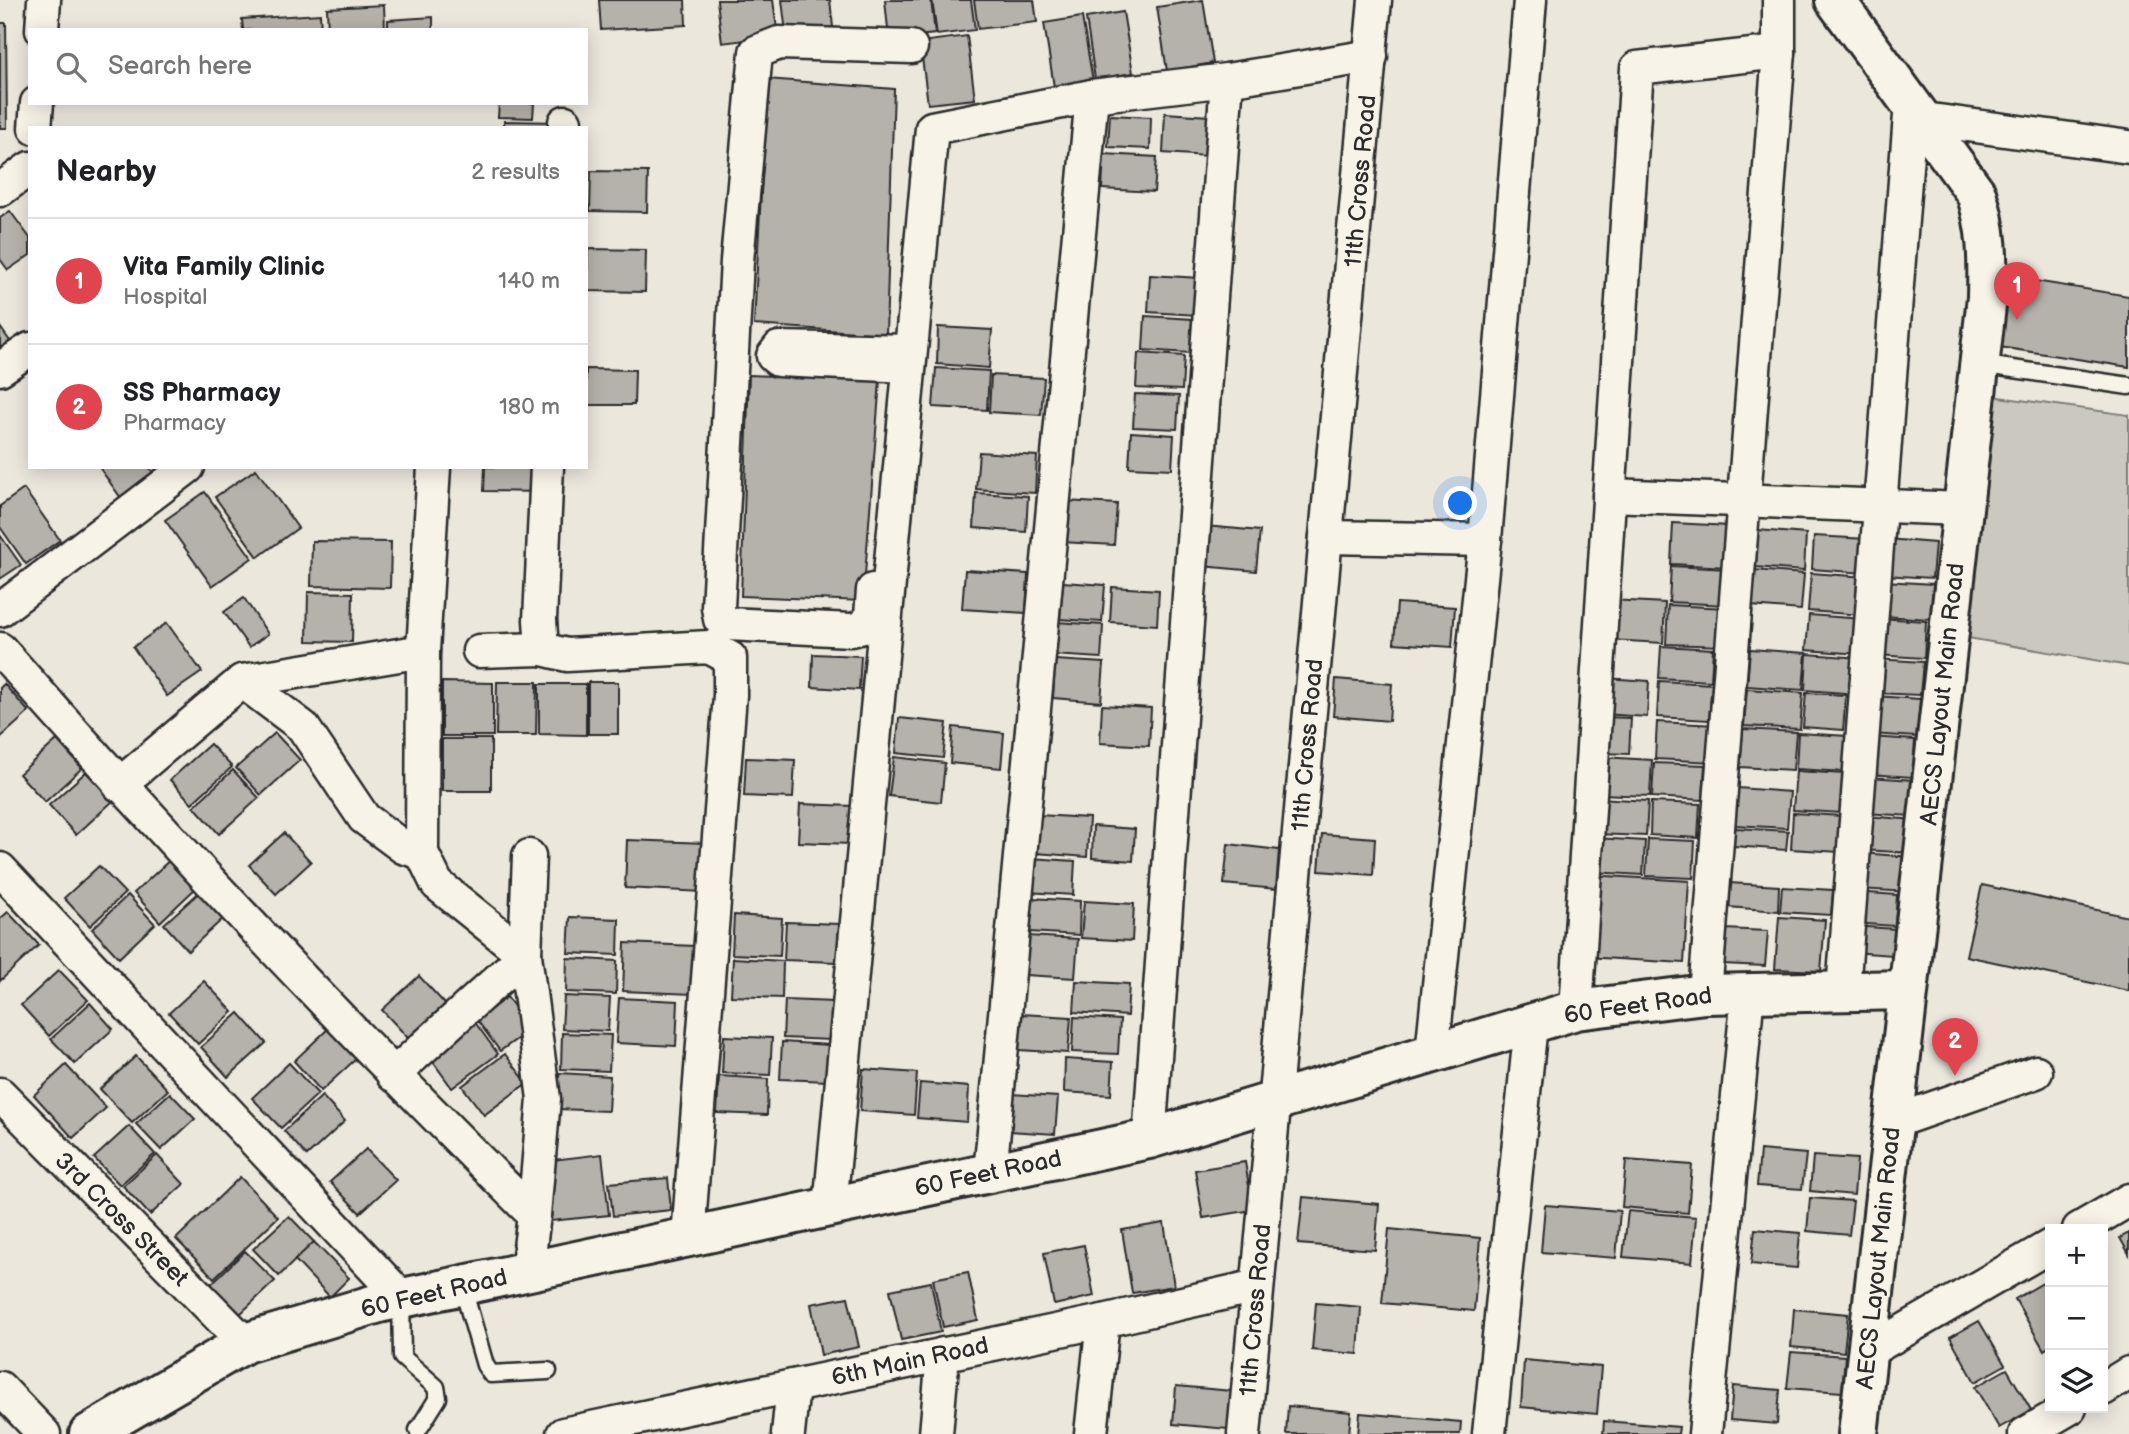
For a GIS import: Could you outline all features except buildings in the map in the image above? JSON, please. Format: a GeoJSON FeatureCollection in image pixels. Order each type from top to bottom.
{"type":"FeatureCollection","features":[{"type":"Feature","properties":{"kind":"street"},"geometry":{"type":"LineString","coordinates":[[42,28],[44,0]]}},
{"type":"Feature","properties":{"kind":"street","name":"11th Cross Road"},"geometry":{"type":"LineString","coordinates":[[1244,1434],[1375,0]]}},
{"type":"Feature","properties":{"kind":"street"},"geometry":{"type":"LineString","coordinates":[[1432,1053],[1485,540],[1530,0]]}},
{"type":"Feature","properties":{"kind":"street"},"geometry":{"type":"LineString","coordinates":[[1705,994],[1746,501],[1779,52],[1779,0]]}},
{"type":"Feature","properties":{"kind":"street","name":"AECS Layout Main Road"},"geometry":{"type":"LineString","coordinates":[[1835,0],[1918,110],[1976,193],[1985,219],[1989,247],[1979,364],[1858,1434]]}},
{"type":"Feature","properties":{"kind":"street"},"geometry":{"type":"LineString","coordinates":[[911,47],[779,43],[756,51],[732,360],[718,607],[720,619],[728,624],[851,630],[864,627],[871,617],[896,360],[932,128],[1092,96],[1227,80],[1371,56]]}},
{"type":"Feature","properties":{"kind":"street"},"geometry":{"type":"LineString","coordinates":[[1576,1010],[1637,68],[1779,52]]}},
{"type":"Feature","properties":{"kind":"street"},"geometry":{"type":"LineString","coordinates":[[1149,1139],[1227,80]]}},
{"type":"Feature","properties":{"kind":"street"},"geometry":{"type":"LineString","coordinates":[[990,1173],[1092,96]]}},
{"type":"Feature","properties":{"kind":"street"},"geometry":{"type":"LineString","coordinates":[[35,126],[37,105]]}},
{"type":"Feature","properties":{"kind":"street"},"geometry":{"type":"LineString","coordinates":[[1843,991],[1881,506],[1918,110],[2129,147]]}},
{"type":"Feature","properties":{"kind":"street"},"geometry":{"type":"LineString","coordinates":[[0,190],[28,169]]}},
{"type":"Feature","properties":{"kind":"street"},"geometry":{"type":"LineString","coordinates":[[0,369],[28,350]]}},
{"type":"Feature","properties":{"kind":"street"},"geometry":{"type":"LineString","coordinates":[[732,360],[896,360]]}},
{"type":"Feature","properties":{"kind":"street"},"geometry":{"type":"LineString","coordinates":[[830,1207],[896,360]]}},
{"type":"Feature","properties":{"kind":"street"},"geometry":{"type":"LineString","coordinates":[[0,610],[185,469]]}},
{"type":"Feature","properties":{"kind":"street"},"geometry":{"type":"LineString","coordinates":[[434,469],[423,651],[422,853],[437,884],[525,955]]}},
{"type":"Feature","properties":{"kind":"street"},"geometry":{"type":"LineString","coordinates":[[542,649],[540,620],[547,469]]}},
{"type":"Feature","properties":{"kind":"street"},"geometry":{"type":"LineString","coordinates":[[1609,495],[1962,509]]}},
{"type":"Feature","properties":{"kind":"street"},"geometry":{"type":"LineString","coordinates":[[1326,537],[1485,540]]}},
{"type":"Feature","properties":{"kind":"street"},"geometry":{"type":"LineString","coordinates":[[479,651],[542,649],[567,656],[709,647],[730,658],[730,695],[688,1237]]}},
{"type":"Feature","properties":{"kind":"street"},"geometry":{"type":"LineString","coordinates":[[0,649],[119,785],[393,1075],[534,1215]]}},
{"type":"Feature","properties":{"kind":"street"},"geometry":{"type":"LineString","coordinates":[[119,785],[242,681],[423,651]]}},
{"type":"Feature","properties":{"kind":"street"},"geometry":{"type":"LineString","coordinates":[[242,681],[303,727],[364,818],[403,847],[422,853]]}},
{"type":"Feature","properties":{"kind":"street"},"geometry":{"type":"LineString","coordinates":[[527,1272],[544,1098],[525,955],[530,856]]}},
{"type":"Feature","properties":{"kind":"street"},"geometry":{"type":"LineString","coordinates":[[0,869],[401,1297]]}},
{"type":"Feature","properties":{"kind":"street"},"geometry":{"type":"LineString","coordinates":[[393,1075],[525,955]]}},
{"type":"Feature","properties":{"kind":"street","name":"60 Feet Road"},"geometry":{"type":"LineString","coordinates":[[115,1428],[245,1343],[401,1297],[1149,1139],[1576,1010],[1705,994],[1908,990]]}},
{"type":"Feature","properties":{"kind":"street"},"geometry":{"type":"LineString","coordinates":[[1705,1434],[1748,993]]}},
{"type":"Feature","properties":{"kind":"street"},"geometry":{"type":"LineString","coordinates":[[1489,1434],[1531,1024]]}},
{"type":"Feature","properties":{"kind":"street"},"geometry":{"type":"LineString","coordinates":[[1893,1122],[2036,1072]]}},
{"type":"Feature","properties":{"kind":"street","name":"3rd Cross Street"},"geometry":{"type":"LineString","coordinates":[[0,1094],[245,1343]]}},
{"type":"Feature","properties":{"kind":"street"},"geometry":{"type":"LineString","coordinates":[[2088,1224],[2129,1200]]}},
{"type":"Feature","properties":{"kind":"street"},"geometry":{"type":"LineString","coordinates":[[1867,1352],[2045,1249]]}},
{"type":"Feature","properties":{"kind":"street","name":"6th Main Road"},"geometry":{"type":"LineString","coordinates":[[563,1434],[1103,1321],[1257,1286]]}},
{"type":"Feature","properties":{"kind":"street"},"geometry":{"type":"LineString","coordinates":[[1091,1434],[1103,1321]]}},
{"type":"Feature","properties":{"kind":"street"},"geometry":{"type":"LineString","coordinates":[[936,1434],[943,1354]]}},
{"type":"Feature","properties":{"kind":"street"},"geometry":{"type":"LineString","coordinates":[[2108,1386],[2129,1373]]}},
{"type":"Feature","properties":{"kind":"street"},"geometry":{"type":"LineString","coordinates":[[788,1434],[793,1385]]}},
{"type":"Feature","properties":{"kind":"street"},"geometry":{"type":"LineString","coordinates":[[0,1388],[44,1434]]}},
{"type":"Feature","properties":{"kind":"street"},"geometry":{"type":"LineString","coordinates":[[2025,1434],[2061,1413]]}},
{"type":"Feature","properties":{"kind":"lane"},"geometry":{"type":"LineString","coordinates":[[1979,364],[2129,386]]}},
{"type":"Feature","properties":{"kind":"lane"},"geometry":{"type":"LineString","coordinates":[[462,1285],[485,1365],[491,1374],[548,1371]]}},
{"type":"Feature","properties":{"kind":"lane"},"geometry":{"type":"LineString","coordinates":[[401,1297],[402,1357],[436,1387],[438,1398],[418,1430]]}},
{"type":"Feature","properties":{"kind":"shaded area"},"geometry":{"type":"Polygon","coordinates":[[[1991,396],[2129,415],[2129,666],[1968,638],[1991,396]]]}},
{"type":"Feature","properties":{"kind":"place","name":"Vita Family Clinic"},"geometry":{"type":"Point","coordinates":[2017,320]}},
{"type":"Feature","properties":{"kind":"place","name":"SS Pharmacy"},"geometry":{"type":"Point","coordinates":[1955,1076]}}]}
